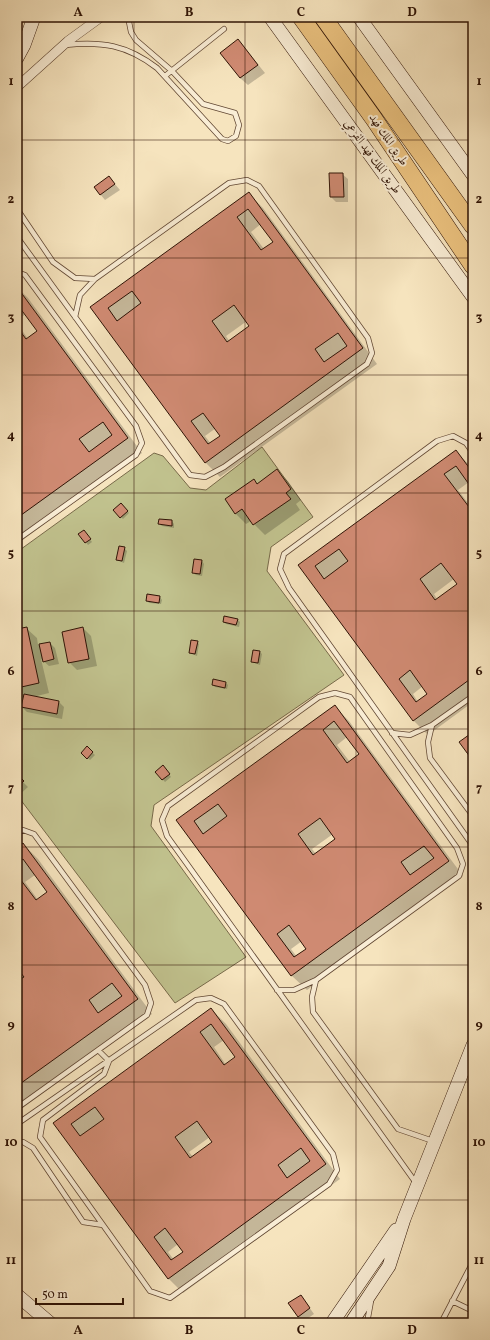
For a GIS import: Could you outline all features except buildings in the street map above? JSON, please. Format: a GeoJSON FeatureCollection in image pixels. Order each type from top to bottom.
{"type":"FeatureCollection","features":[{"type":"Feature","properties":{"kind":"highway","name":"طريق الملك فهد"},"geometry":{"type":"LineString","coordinates":[[301,17],[374,119],[473,266]]}},
{"type":"Feature","properties":{"kind":"highway","name":"طريق الملك فهد"},"geometry":{"type":"LineString","coordinates":[[323,17],[473,226]]}},
{"type":"Feature","properties":{"kind":"main road"},"geometry":{"type":"LineString","coordinates":[[17,58],[24,45],[34,17]]}},
{"type":"Feature","properties":{"kind":"main road","name":"طريق الملك فهد الفرعي"},"geometry":{"type":"LineString","coordinates":[[270,17],[473,297]]}},
{"type":"Feature","properties":{"kind":"main road"},"geometry":{"type":"LineString","coordinates":[[359,17],[473,175]]}},
{"type":"Feature","properties":{"kind":"main road"},"geometry":{"type":"LineString","coordinates":[[351,1323],[389,1266],[404,1219],[473,1045]]}},
{"type":"Feature","properties":{"kind":"main road"},"geometry":{"type":"LineString","coordinates":[[332,1323],[404,1219]]}},
{"type":"Feature","properties":{"kind":"main road"},"geometry":{"type":"LineString","coordinates":[[17,1295],[50,1323]]}},
{"type":"Feature","properties":{"kind":"street"},"geometry":{"type":"LineString","coordinates":[[17,87],[63,45],[100,17]]}},
{"type":"Feature","properties":{"kind":"lane"},"geometry":{"type":"LineString","coordinates":[[63,45],[86,43],[123,47],[147,60],[165,76],[222,139],[228,141],[236,136],[239,125],[235,113],[203,104],[172,71],[136,40],[131,32],[128,17]]}},
{"type":"Feature","properties":{"kind":"lane"},"geometry":{"type":"LineString","coordinates":[[165,76],[224,29]]}},
{"type":"Feature","properties":{"kind":"lane"},"geometry":{"type":"LineString","coordinates":[[197,110],[203,104]]}},
{"type":"Feature","properties":{"kind":"lane"},"geometry":{"type":"LineString","coordinates":[[17,236],[75,317],[190,475],[205,477],[224,467],[367,364],[372,353],[368,338],[259,186],[247,180],[229,183],[95,279],[80,295],[75,317]]}},
{"type":"Feature","properties":{"kind":"lane"},"geometry":{"type":"LineString","coordinates":[[17,209],[53,262],[75,278],[95,279]]}},
{"type":"Feature","properties":{"kind":"lane"},"geometry":{"type":"LineString","coordinates":[[17,272],[24,275],[136,426],[142,443],[136,455],[17,540]]}},
{"type":"Feature","properties":{"kind":"lane"},"geometry":{"type":"LineString","coordinates":[[473,453],[466,443],[453,436],[437,441],[284,554],[280,569],[289,588],[473,846]]}},
{"type":"Feature","properties":{"kind":"lane"},"geometry":{"type":"LineString","coordinates":[[277,990],[294,990],[316,980],[459,876],[463,864],[457,848],[350,697],[335,693],[319,697],[168,806],[162,820],[167,836],[277,990],[417,1185]]}},
{"type":"Feature","properties":{"kind":"lane"},"geometry":{"type":"LineString","coordinates":[[392,733],[410,735],[432,725],[473,696]]}},
{"type":"Feature","properties":{"kind":"lane"},"geometry":{"type":"LineString","coordinates":[[432,725],[428,742],[430,758],[473,816]]}},
{"type":"Feature","properties":{"kind":"lane"},"geometry":{"type":"LineString","coordinates":[[17,832],[23,830],[34,834],[145,985],[151,1003],[147,1015],[17,1108]]}},
{"type":"Feature","properties":{"kind":"lane"},"geometry":{"type":"LineString","coordinates":[[316,980],[312,997],[314,1012],[398,1129],[434,1141]]}},
{"type":"Feature","properties":{"kind":"lane"},"geometry":{"type":"LineString","coordinates":[[17,1124],[196,1000],[210,998],[224,1004],[333,1154],[337,1170],[329,1184],[170,1298],[150,1291],[40,1137],[43,1120],[104,1074],[109,1061]]}},
{"type":"Feature","properties":{"kind":"lane"},"geometry":{"type":"LineString","coordinates":[[98,1050],[109,1061]]}},
{"type":"Feature","properties":{"kind":"lane"},"geometry":{"type":"LineString","coordinates":[[17,1142],[23,1142],[33,1148],[83,1222],[103,1225]]}},
{"type":"Feature","properties":{"kind":"lane"},"geometry":{"type":"LineString","coordinates":[[441,1323],[473,1263]]}},
{"type":"Feature","properties":{"kind":"lane"},"geometry":{"type":"LineString","coordinates":[[367,1323],[374,1289]]}},
{"type":"Feature","properties":{"kind":"lane"},"geometry":{"type":"LineString","coordinates":[[452,1301],[473,1311]]}},
{"type":"Feature","properties":{"kind":"green space"},"geometry":{"type":"Polygon","coordinates":[[[262,447],[313,517],[271,547],[267,571],[344,675],[154,805],[151,826],[246,957],[175,1003],[17,795],[17,552],[154,453],[163,456],[190,488],[206,490],[262,447]]]}}]}
